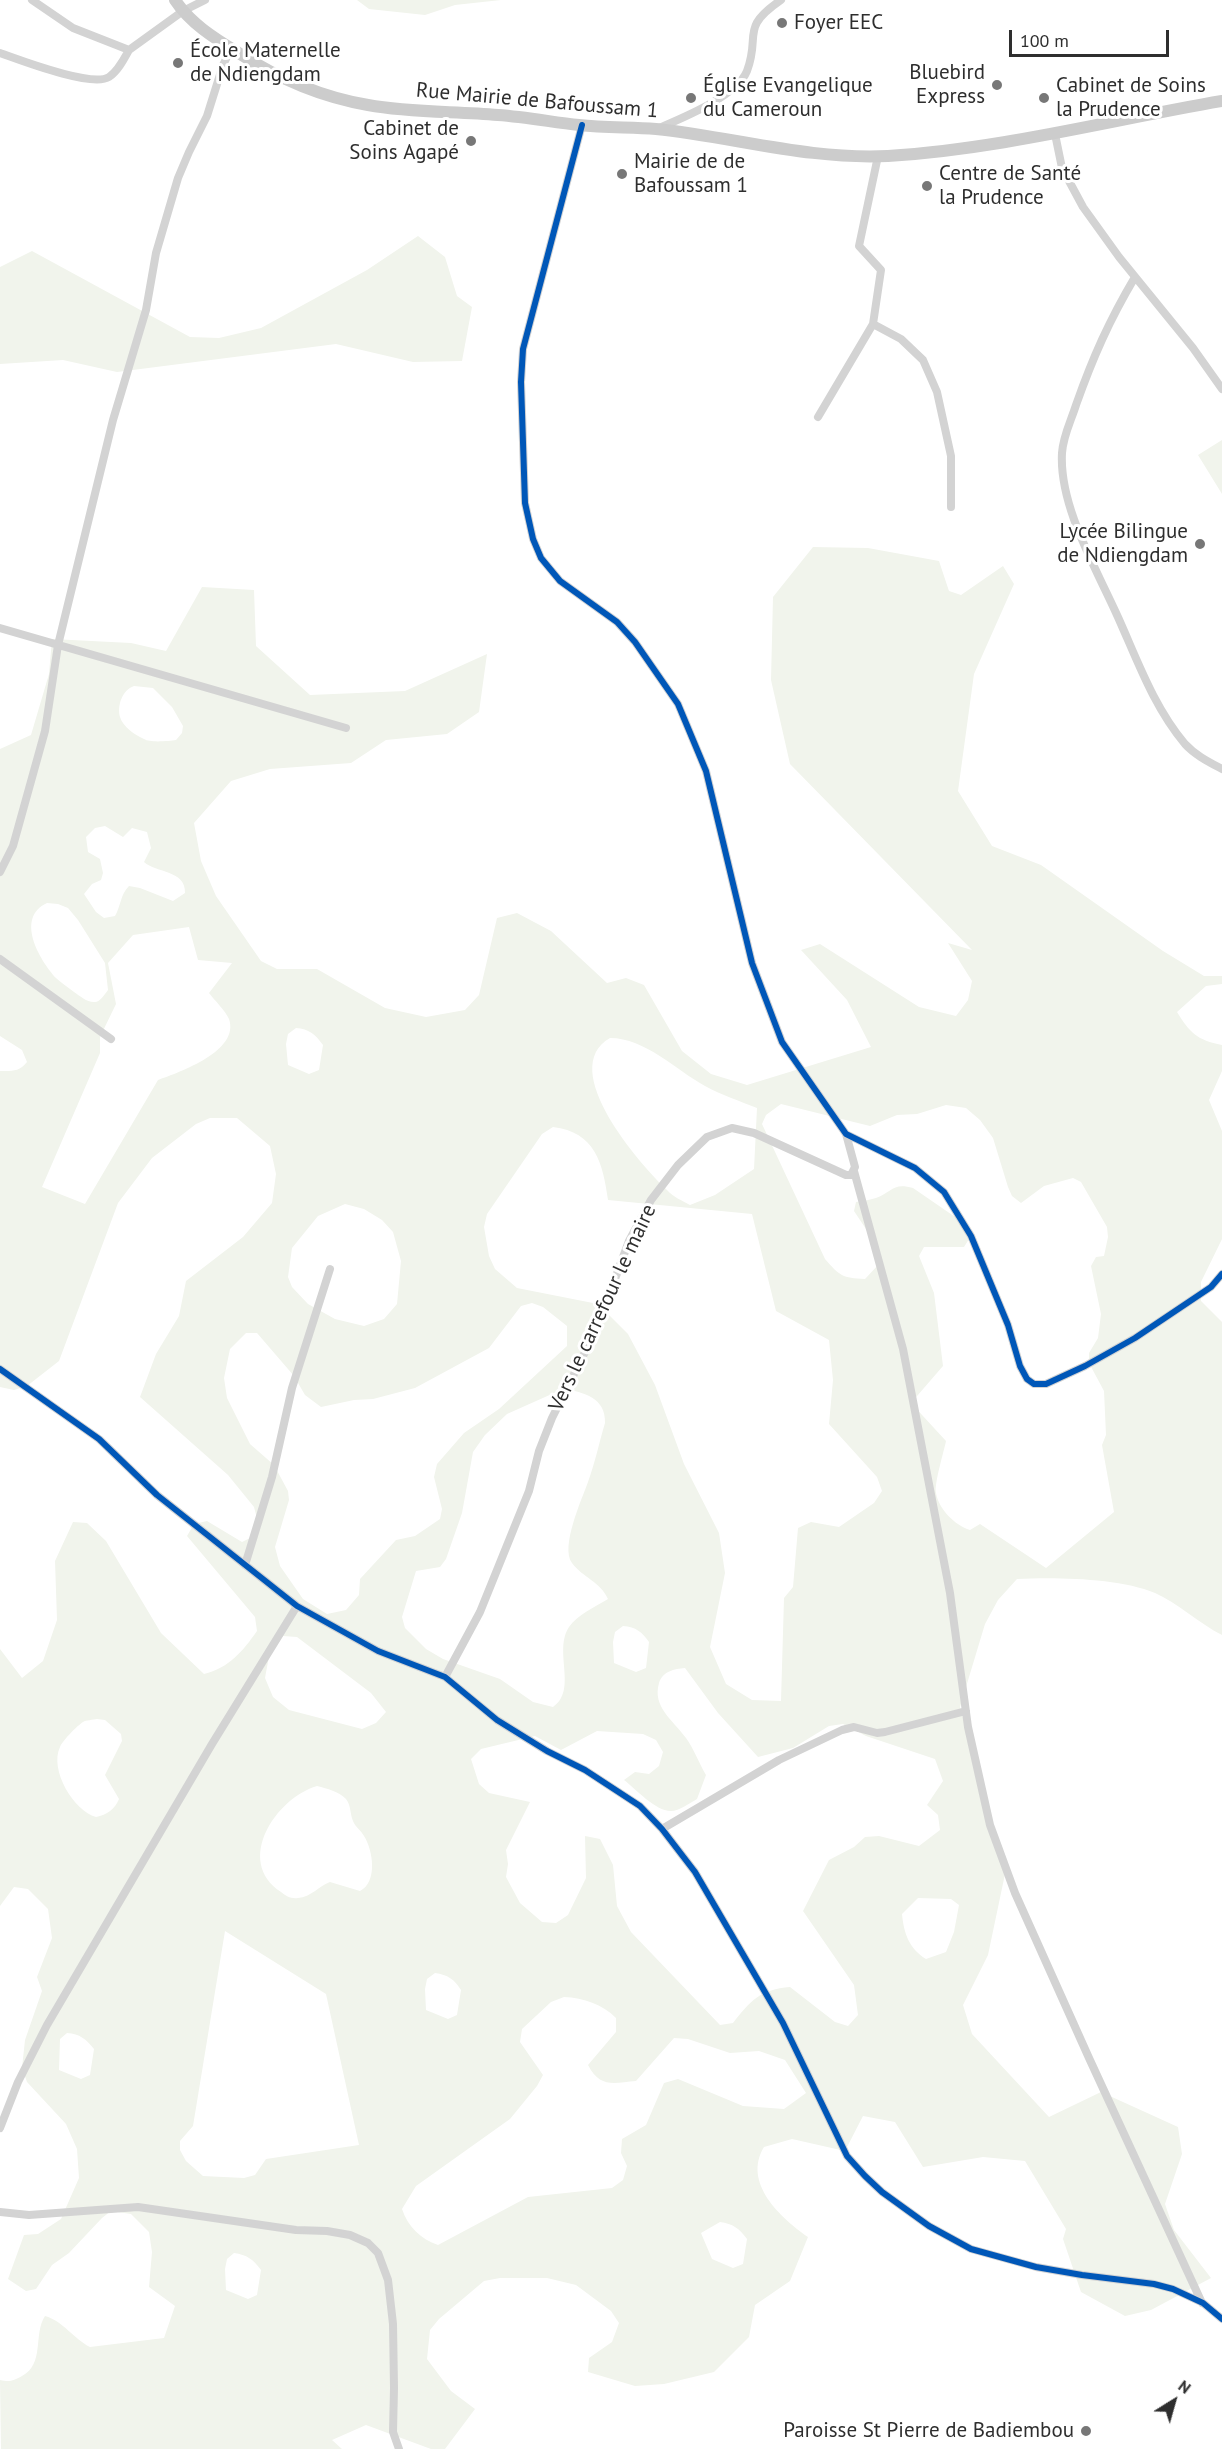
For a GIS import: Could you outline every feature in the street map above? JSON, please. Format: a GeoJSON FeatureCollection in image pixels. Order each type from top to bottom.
{"type":"FeatureCollection","features":[{"type":"Feature","properties":{"kind":"street"},"geometry":{"type":"LineString","coordinates":[[32,0],[73,28],[129,51]]}},
{"type":"Feature","properties":{"kind":"street","name":"Rue Mairie de Bafoussam 1"},"geometry":{"type":"LineString","coordinates":[[175,0],[183,11],[231,49],[272,73],[298,85],[369,106],[501,115],[582,125],[656,129],[820,154],[878,156],[949,151],[1055,134],[1222,101]]}},
{"type":"Feature","properties":{"kind":"street"},"geometry":{"type":"LineString","coordinates":[[0,53],[60,73],[98,80],[110,77],[129,51],[183,11],[206,0]]}},
{"type":"Feature","properties":{"kind":"street"},"geometry":{"type":"LineString","coordinates":[[656,129],[703,108],[727,92],[746,73],[755,24],[765,11],[781,0]]}},
{"type":"Feature","properties":{"kind":"street"},"geometry":{"type":"LineString","coordinates":[[0,872],[13,846],[45,731],[58,645],[112,420],[146,310],[156,253],[173,194],[189,152],[207,116],[223,65],[231,49]]}},
{"type":"Feature","properties":{"kind":"street"},"geometry":{"type":"LineString","coordinates":[[582,125],[523,349],[521,382],[525,502],[533,539],[541,558],[560,581],[617,622],[635,642],[678,704],[706,771],[752,963],[782,1042],[846,1134],[903,1349],[950,1593],[966,1711],[990,1825],[1015,1893],[1203,2303]]}},
{"type":"Feature","properties":{"kind":"street"},"geometry":{"type":"LineString","coordinates":[[1055,134],[1062,168],[1072,189],[1100,231],[1193,348],[1222,389]]}},
{"type":"Feature","properties":{"kind":"street"},"geometry":{"type":"LineString","coordinates":[[818,417],[873,324],[881,270],[859,246],[878,156]]}},
{"type":"Feature","properties":{"kind":"street"},"geometry":{"type":"LineString","coordinates":[[1135,277],[1102,335],[1067,430],[1062,453],[1065,486],[1094,568],[1153,695],[1193,752],[1222,769]]}},
{"type":"Feature","properties":{"kind":"street"},"geometry":{"type":"LineString","coordinates":[[873,324],[901,339],[923,360],[937,393],[951,456],[951,507]]}},
{"type":"Feature","properties":{"kind":"street"},"geometry":{"type":"LineString","coordinates":[[0,628],[346,728]]}},
{"type":"Feature","properties":{"kind":"street"},"geometry":{"type":"LineString","coordinates":[[0,959],[111,1038]]}},
{"type":"Feature","properties":{"kind":"street","name":"Vers le carrefour le maire"},"geometry":{"type":"LineString","coordinates":[[445,1677],[480,1612],[529,1491],[539,1451],[552,1418],[596,1330],[629,1241],[651,1200],[678,1165],[706,1137],[732,1128],[754,1133],[846,1175],[851,1175],[854,1171]]}},
{"type":"Feature","properties":{"kind":"street"},"geometry":{"type":"LineString","coordinates":[[846,1134],[915,1168],[944,1192],[971,1236],[1008,1325],[1020,1366],[1027,1379],[1034,1384],[1046,1384],[1085,1366],[1135,1338],[1211,1287],[1222,1274]]}},
{"type":"Feature","properties":{"kind":"street"},"geometry":{"type":"LineString","coordinates":[[245,1565],[272,1477],[292,1389],[330,1269]]}},
{"type":"Feature","properties":{"kind":"street"},"geometry":{"type":"LineString","coordinates":[[0,1369],[99,1439],[157,1496],[297,1606],[378,1651],[445,1677],[497,1720],[547,1751],[585,1770],[640,1806],[662,1829],[695,1872],[783,2023],[847,2156],[882,2192],[929,2226],[971,2249],[1036,2267],[1154,2283],[1203,2303],[1222,2319]]}},
{"type":"Feature","properties":{"kind":"street"},"geometry":{"type":"LineString","coordinates":[[0,2128],[18,2082],[47,2025],[212,1744],[297,1606]]}},
{"type":"Feature","properties":{"kind":"street"},"geometry":{"type":"LineString","coordinates":[[662,1829],[779,1760],[842,1730],[854,1727],[877,1733],[885,1732],[966,1711]]}},
{"type":"Feature","properties":{"kind":"street"},"geometry":{"type":"LineString","coordinates":[[0,2212],[29,2215],[138,2206],[296,2230],[327,2231],[350,2235],[368,2243],[378,2253],[388,2280],[393,2324],[393,2432],[399,2449]]}},
{"type":"Feature","properties":{"kind":"shaded area"},"geometry":{"type":"Polygon","coordinates":[[[357,0],[501,0],[455,5],[425,15],[369,9],[357,0]]]}},
{"type":"Feature","properties":{"kind":"shaded area"},"geometry":{"type":"Polygon","coordinates":[[[418,236],[445,257],[457,296],[472,307],[462,361],[413,362],[336,344],[117,372],[63,360],[0,364],[0,267],[32,251],[190,337],[219,338],[261,328],[367,270],[418,236]]]}},
{"type":"Feature","properties":{"kind":"shaded area"},"geometry":{"type":"Polygon","coordinates":[[[1222,440],[1222,494],[1198,455],[1222,440]]]}},
{"type":"Feature","properties":{"kind":"shaded area"},"geometry":{"type":"Polygon","coordinates":[[[813,547],[868,548],[939,561],[949,591],[961,595],[1003,566],[1014,584],[974,674],[958,791],[992,846],[1041,865],[1163,951],[1204,976],[1222,976],[1222,984],[1206,986],[1177,1012],[1186,1025],[1200,1038],[1222,1045],[1222,1071],[1209,1100],[1222,1131],[1222,1239],[1201,1282],[1201,1301],[1222,1322],[1222,1635],[1163,1597],[1141,1588],[1106,1581],[1017,1579],[998,1600],[985,1624],[960,1707],[1005,1874],[988,1955],[963,2005],[972,2034],[1049,2117],[1101,2092],[1178,2127],[1182,2154],[1165,2204],[1174,2230],[1211,2278],[1151,2310],[1125,2316],[1081,2292],[1063,2239],[1066,2229],[1025,2161],[983,2157],[923,2167],[895,2122],[863,2116],[845,2151],[792,2139],[764,2147],[758,2160],[761,2186],[776,2210],[808,2237],[790,2281],[755,2305],[749,2337],[714,2372],[664,2384],[635,2386],[588,2372],[589,2358],[612,2342],[619,2323],[611,2311],[576,2285],[547,2278],[500,2278],[484,2281],[439,2319],[430,2330],[427,2359],[451,2391],[475,2409],[445,2449],[431,2449],[366,2425],[332,2440],[342,2449],[1,2449],[0,2380],[14,2380],[29,2371],[34,2364],[45,2316],[57,2322],[90,2347],[164,2338],[175,2306],[149,2287],[152,2252],[149,2232],[131,2214],[111,2211],[102,2218],[69,2253],[52,2265],[36,2289],[26,2291],[8,2279],[24,2235],[38,2234],[61,2219],[79,2178],[77,2149],[66,2124],[27,2082],[22,2068],[25,2040],[42,1991],[37,1977],[52,1938],[48,1909],[28,1889],[14,1887],[0,1906],[0,1649],[22,1678],[43,1661],[57,1620],[55,1561],[73,1522],[87,1523],[106,1541],[161,1633],[204,1674],[221,1668],[235,1658],[257,1631],[255,1617],[187,1536],[194,1524],[207,1521],[242,1542],[254,1536],[258,1522],[254,1507],[228,1475],[140,1397],[156,1354],[179,1316],[186,1281],[243,1237],[272,1203],[276,1174],[270,1146],[237,1118],[210,1118],[196,1124],[152,1158],[118,1203],[59,1361],[27,1386],[14,1390],[0,1387],[0,1071],[18,1069],[27,1062],[22,1050],[0,1036],[0,749],[31,735],[49,674],[52,639],[131,643],[166,651],[202,587],[254,590],[256,646],[310,695],[405,691],[487,654],[479,712],[447,734],[386,740],[351,763],[270,769],[231,781],[194,823],[201,861],[216,896],[261,961],[277,969],[317,969],[385,1008],[426,1017],[465,1010],[479,995],[497,918],[517,913],[551,931],[607,983],[626,978],[644,985],[682,1051],[711,1074],[747,1085],[871,1047],[847,1000],[801,950],[820,944],[919,1007],[956,1016],[968,1000],[972,981],[948,943],[972,950],[790,764],[771,680],[773,597],[813,547]],[[134,686],[124,695],[119,713],[124,724],[133,733],[147,740],[160,741],[176,740],[182,733],[183,726],[172,707],[153,688],[134,686]],[[105,826],[95,828],[86,837],[88,852],[100,859],[103,873],[101,880],[92,884],[84,894],[96,912],[104,918],[115,916],[129,886],[173,901],[185,893],[181,880],[176,876],[144,862],[151,848],[147,832],[132,828],[123,837],[105,826]],[[47,903],[38,910],[31,928],[37,950],[56,978],[87,1000],[97,1002],[101,999],[108,990],[105,963],[68,908],[47,903]],[[189,927],[133,935],[108,963],[116,1004],[100,1037],[100,1053],[42,1187],[85,1204],[158,1080],[193,1066],[226,1041],[230,1030],[229,1019],[209,993],[232,963],[198,960],[189,927]],[[296,1028],[288,1034],[286,1044],[288,1065],[309,1074],[319,1070],[323,1045],[311,1033],[296,1028]],[[610,1038],[596,1052],[592,1071],[597,1093],[608,1116],[639,1160],[672,1195],[690,1205],[715,1195],[754,1169],[757,1108],[705,1086],[648,1049],[623,1039],[610,1038]],[[781,1104],[766,1115],[762,1124],[825,1259],[838,1273],[851,1278],[865,1279],[879,1264],[876,1244],[854,1211],[856,1202],[876,1198],[897,1187],[906,1186],[913,1188],[961,1221],[969,1239],[964,1247],[924,1247],[919,1256],[934,1293],[943,1366],[911,1403],[946,1441],[936,1489],[940,1505],[948,1516],[959,1524],[970,1530],[980,1524],[1046,1568],[1114,1512],[1102,1445],[1106,1435],[1104,1391],[1089,1363],[1089,1353],[1098,1338],[1101,1314],[1091,1266],[1096,1257],[1104,1256],[1108,1237],[1107,1227],[1081,1182],[1073,1178],[1044,1186],[1021,1203],[1012,1196],[1008,1187],[993,1138],[980,1120],[966,1108],[946,1105],[917,1114],[897,1115],[870,1126],[781,1104]],[[553,1127],[542,1134],[487,1214],[484,1227],[489,1256],[495,1269],[517,1288],[598,1304],[628,1334],[655,1385],[684,1464],[719,1533],[725,1573],[710,1647],[726,1684],[752,1700],[781,1701],[784,1598],[793,1587],[798,1528],[811,1522],[839,1527],[874,1503],[882,1491],[877,1477],[829,1424],[833,1380],[829,1340],[776,1311],[752,1214],[608,1200],[599,1162],[588,1143],[579,1135],[553,1127]],[[345,1204],[318,1216],[292,1248],[288,1277],[292,1287],[308,1304],[335,1319],[364,1326],[384,1319],[397,1304],[401,1261],[393,1232],[382,1220],[364,1209],[345,1204]],[[532,1303],[521,1306],[489,1348],[415,1388],[373,1399],[354,1400],[321,1407],[305,1395],[294,1376],[257,1333],[246,1333],[230,1349],[224,1378],[227,1398],[250,1444],[274,1465],[288,1491],[289,1500],[275,1547],[280,1566],[303,1599],[327,1614],[346,1610],[359,1595],[360,1579],[396,1540],[415,1536],[440,1519],[442,1509],[434,1477],[437,1464],[464,1433],[499,1409],[567,1346],[567,1326],[543,1307],[532,1303]],[[563,1389],[507,1414],[485,1435],[473,1452],[462,1513],[446,1559],[440,1567],[416,1571],[402,1617],[405,1628],[426,1649],[443,1659],[500,1679],[533,1702],[553,1707],[560,1700],[564,1691],[563,1647],[569,1627],[581,1615],[608,1599],[601,1588],[576,1568],[569,1556],[573,1523],[605,1423],[602,1408],[598,1402],[586,1394],[563,1389]],[[623,1626],[615,1632],[614,1663],[636,1672],[646,1668],[649,1642],[644,1635],[623,1626]],[[283,1636],[270,1651],[265,1678],[273,1697],[289,1710],[362,1729],[376,1723],[386,1712],[371,1693],[297,1637],[283,1636]],[[685,1668],[669,1671],[659,1683],[658,1699],[665,1713],[689,1742],[706,1775],[697,1799],[677,1810],[665,1810],[652,1804],[624,1780],[635,1772],[649,1774],[659,1766],[663,1752],[656,1740],[643,1734],[597,1731],[561,1750],[535,1736],[481,1749],[471,1759],[479,1784],[489,1793],[530,1802],[506,1850],[508,1864],[506,1877],[520,1903],[542,1922],[556,1923],[568,1915],[586,1878],[585,1836],[600,1839],[613,1865],[617,1906],[631,1932],[720,2025],[733,2023],[751,2002],[764,1993],[790,1987],[835,2022],[848,2026],[858,2015],[854,1985],[803,1911],[829,1860],[854,1847],[865,1837],[879,1836],[919,1846],[940,1830],[938,1815],[927,1805],[943,1781],[935,1759],[866,1736],[843,1724],[829,1726],[793,1748],[758,1757],[718,1713],[685,1668]],[[105,1720],[84,1721],[70,1733],[60,1747],[57,1756],[58,1767],[72,1798],[80,1807],[96,1817],[110,1811],[119,1799],[105,1775],[122,1741],[121,1734],[105,1720]],[[317,1786],[287,1803],[266,1832],[261,1848],[261,1864],[267,1879],[281,1892],[289,1897],[303,1897],[330,1882],[360,1891],[366,1887],[372,1873],[370,1849],[363,1834],[354,1823],[349,1804],[343,1796],[317,1786]],[[918,1898],[902,1914],[906,1934],[915,1950],[926,1959],[946,1952],[954,1932],[959,1905],[951,1899],[918,1898]],[[225,1931],[193,2126],[180,2141],[180,2150],[186,2161],[203,2176],[244,2178],[255,2175],[266,2159],[359,2145],[326,1994],[225,1931]],[[435,1973],[427,1979],[426,2010],[448,2019],[457,2015],[461,1990],[456,1983],[444,1975],[435,1973]],[[564,1997],[551,2002],[522,2029],[520,2042],[543,2075],[537,2086],[510,2119],[416,2186],[402,2209],[412,2227],[421,2236],[438,2245],[528,2197],[612,2188],[623,2180],[627,2166],[621,2153],[622,2139],[646,2125],[664,2083],[678,2079],[743,2106],[784,2109],[806,2093],[785,2060],[759,2051],[730,2053],[688,2039],[674,2038],[636,2081],[614,2083],[602,2081],[588,2065],[616,2032],[616,2018],[605,2009],[592,2003],[564,1997]],[[67,2033],[60,2039],[59,2070],[81,2079],[90,2075],[94,2049],[82,2038],[67,2033]],[[720,2222],[701,2233],[712,2259],[733,2268],[743,2264],[747,2239],[738,2229],[720,2222]],[[234,2253],[227,2259],[226,2290],[248,2299],[257,2295],[261,2270],[249,2258],[234,2253]]]}},
{"type":"Feature","properties":{"kind":"cycle path"},"geometry":{"type":"LineString","coordinates":[[582,125],[523,349],[521,382],[525,503],[533,539],[541,558],[560,581],[617,622],[635,642],[678,704],[706,771],[752,963],[782,1042],[846,1134],[915,1168],[944,1192],[971,1236],[1008,1325],[1020,1366],[1027,1379],[1034,1384],[1046,1384],[1085,1366],[1135,1338],[1211,1287],[1222,1274]]}},
{"type":"Feature","properties":{"kind":"cycle path"},"geometry":{"type":"LineString","coordinates":[[0,1369],[99,1439],[157,1495],[297,1606],[378,1651],[445,1677],[497,1720],[547,1751],[585,1770],[640,1806],[662,1829],[695,1872],[783,2023],[847,2156],[882,2192],[929,2226],[971,2249],[1036,2267],[1154,2284],[1173,2289],[1203,2303],[1222,2319]]}},
{"type":"Feature","properties":{"kind":"place","name":"Foyer EEC"},"geometry":{"type":"Point","coordinates":[782,23]}},
{"type":"Feature","properties":{"kind":"place","name":"École Maternelle de Ndiengdam"},"geometry":{"type":"Point","coordinates":[178,63]}},
{"type":"Feature","properties":{"kind":"place","name":"Bluebird Express"},"geometry":{"type":"Point","coordinates":[997,85]}},
{"type":"Feature","properties":{"kind":"place","name":"Église Evangelique du Cameroun"},"geometry":{"type":"Point","coordinates":[691,98]}},
{"type":"Feature","properties":{"kind":"place","name":"Cabinet de Soins la Prudence"},"geometry":{"type":"Point","coordinates":[1044,98]}},
{"type":"Feature","properties":{"kind":"place","name":"Cabinet de Soins Agapé"},"geometry":{"type":"Point","coordinates":[471,141]}},
{"type":"Feature","properties":{"kind":"place","name":"Mairie de de Bafoussam 1"},"geometry":{"type":"Point","coordinates":[622,174]}},
{"type":"Feature","properties":{"kind":"place","name":"Centre de Santé la Prudence"},"geometry":{"type":"Point","coordinates":[927,186]}},
{"type":"Feature","properties":{"kind":"place","name":"Lycée Bilingue de Ndiengdam"},"geometry":{"type":"Point","coordinates":[1200,544]}},
{"type":"Feature","properties":{"kind":"place","name":"Paroisse St Pierre de Badiembou"},"geometry":{"type":"Point","coordinates":[1086,2431]}}]}
